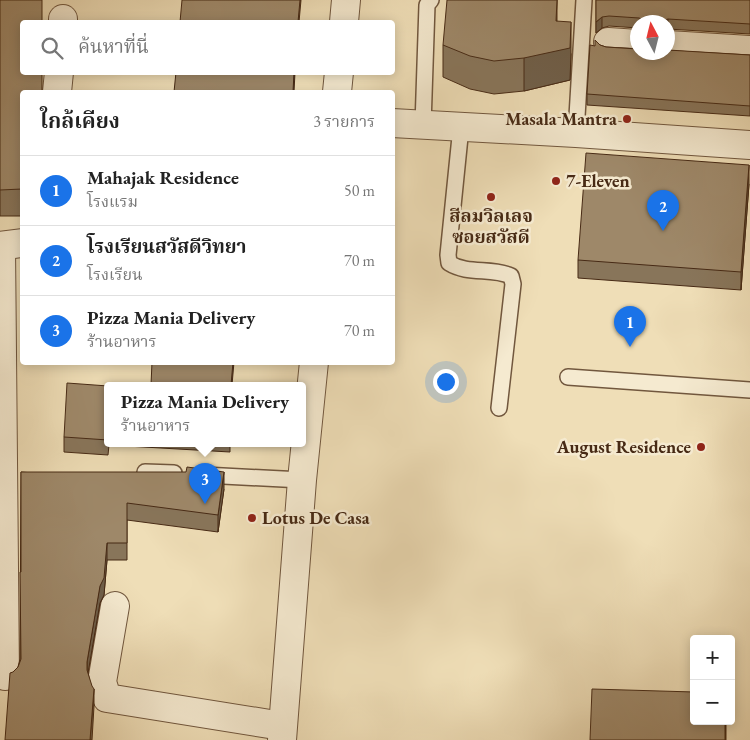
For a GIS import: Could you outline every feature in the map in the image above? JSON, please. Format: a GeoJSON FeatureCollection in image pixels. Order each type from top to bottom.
{"type":"FeatureCollection","features":[{"type":"Feature","properties":{"kind":"street"},"geometry":{"type":"LineString","coordinates":[[344,20],[346,0]]}},
{"type":"Feature","properties":{"kind":"street"},"geometry":{"type":"LineString","coordinates":[[608,42],[630,43]]}},
{"type":"Feature","properties":{"kind":"street"},"geometry":{"type":"LineString","coordinates":[[675,45],[750,50]]}},
{"type":"Feature","properties":{"kind":"street"},"geometry":{"type":"LineString","coordinates":[[57,90],[59,75]]}},
{"type":"Feature","properties":{"kind":"street"},"geometry":{"type":"LineString","coordinates":[[337,90],[339,75]]}},
{"type":"Feature","properties":{"kind":"street"},"geometry":{"type":"LineString","coordinates":[[395,123],[750,145]]}},
{"type":"Feature","properties":{"kind":"street"},"geometry":{"type":"LineString","coordinates":[[5,676],[0,246],[20,243]]}},
{"type":"Feature","properties":{"kind":"street"},"geometry":{"type":"LineString","coordinates":[[306,441],[314,365]]}},
{"type":"Feature","properties":{"kind":"street"},"geometry":{"type":"LineString","coordinates":[[115,606],[102,682],[107,698],[282,733],[305,447]]}},
{"type":"Feature","properties":{"kind":"lane"},"geometry":{"type":"LineString","coordinates":[[424,125],[427,5],[431,0]]}},
{"type":"Feature","properties":{"kind":"lane"},"geometry":{"type":"LineString","coordinates":[[576,133],[580,6]]}},
{"type":"Feature","properties":{"kind":"lane"},"geometry":{"type":"LineString","coordinates":[[461,127],[448,255],[449,262],[457,268],[504,272],[511,276],[513,284],[499,408]]}},
{"type":"Feature","properties":{"kind":"lane"},"geometry":{"type":"LineString","coordinates":[[568,377],[750,390]]}},
{"type":"Feature","properties":{"kind":"lane"},"geometry":{"type":"LineString","coordinates":[[145,472],[302,480]]}},
{"type":"Feature","properties":{"kind":"building"},"geometry":{"type":"Polygon","coordinates":[[[0,0],[42,0],[42,20],[20,20],[20,75],[42,75],[42,90],[20,90],[20,189],[0,190],[0,0]]]}},
{"type":"Feature","properties":{"kind":"building"},"geometry":{"type":"Polygon","coordinates":[[[182,0],[300,0],[298,20],[180,20],[182,0]]]}},
{"type":"Feature","properties":{"kind":"building"},"geometry":{"type":"Polygon","coordinates":[[[447,0],[557,0],[556,21],[571,22],[570,48],[524,58],[494,61],[470,56],[443,45],[447,0]]]}},
{"type":"Feature","properties":{"kind":"building"},"geometry":{"type":"Polygon","coordinates":[[[596,0],[750,0],[750,24],[675,19],[675,15],[630,15],[630,17],[609,16],[602,17],[596,22],[596,0]]]}},
{"type":"Feature","properties":{"kind":"building"},"geometry":{"type":"Polygon","coordinates":[[[595,40],[600,45],[606,47],[630,48],[630,60],[675,60],[675,50],[750,55],[750,106],[587,94],[590,45],[595,46],[595,40]]]}},
{"type":"Feature","properties":{"kind":"building"},"geometry":{"type":"Polygon","coordinates":[[[176,75],[294,75],[293,90],[174,90],[176,75]]]}},
{"type":"Feature","properties":{"kind":"building"},"geometry":{"type":"Polygon","coordinates":[[[586,153],[749,165],[741,272],[578,260],[586,153]]]}},
{"type":"Feature","properties":{"kind":"building"},"geometry":{"type":"Polygon","coordinates":[[[152,365],[233,365],[231,382],[151,382],[152,365]]]}},
{"type":"Feature","properties":{"kind":"building"},"geometry":{"type":"Polygon","coordinates":[[[67,383],[104,386],[104,440],[64,437],[67,383]]]}},
{"type":"Feature","properties":{"kind":"building"},"geometry":{"type":"Polygon","coordinates":[[[187,467],[224,472],[218,515],[127,503],[127,543],[107,543],[104,578],[100,586],[87,662],[87,670],[94,689],[90,740],[5,740],[10,673],[18,667],[21,659],[21,472],[186,472],[187,467]]]}},
{"type":"Feature","properties":{"kind":"building"},"geometry":{"type":"Polygon","coordinates":[[[592,689],[690,692],[690,725],[725,725],[725,740],[590,740],[592,689]]]}},
{"type":"Feature","properties":{"kind":"place","name":"Masala Mantra"},"geometry":{"type":"Point","coordinates":[627,119]}},
{"type":"Feature","properties":{"kind":"place","name":"7-Eleven"},"geometry":{"type":"Point","coordinates":[556,181]}},
{"type":"Feature","properties":{"kind":"place","name":"สีลมวิลเลจ ซอยสวัสดี"},"geometry":{"type":"Point","coordinates":[491,197]}},
{"type":"Feature","properties":{"kind":"place","name":"โรงเรียนสวัสดีวิทยา"},"geometry":{"type":"Point","coordinates":[663,231]}},
{"type":"Feature","properties":{"kind":"place","name":"Mahajak Residence"},"geometry":{"type":"Point","coordinates":[630,347]}},
{"type":"Feature","properties":{"kind":"place","name":"August Residence"},"geometry":{"type":"Point","coordinates":[701,447]}},
{"type":"Feature","properties":{"kind":"place","name":"Pizza Mania Delivery"},"geometry":{"type":"Point","coordinates":[205,504]}},
{"type":"Feature","properties":{"kind":"place","name":"Lotus De Casa"},"geometry":{"type":"Point","coordinates":[252,518]}}]}
